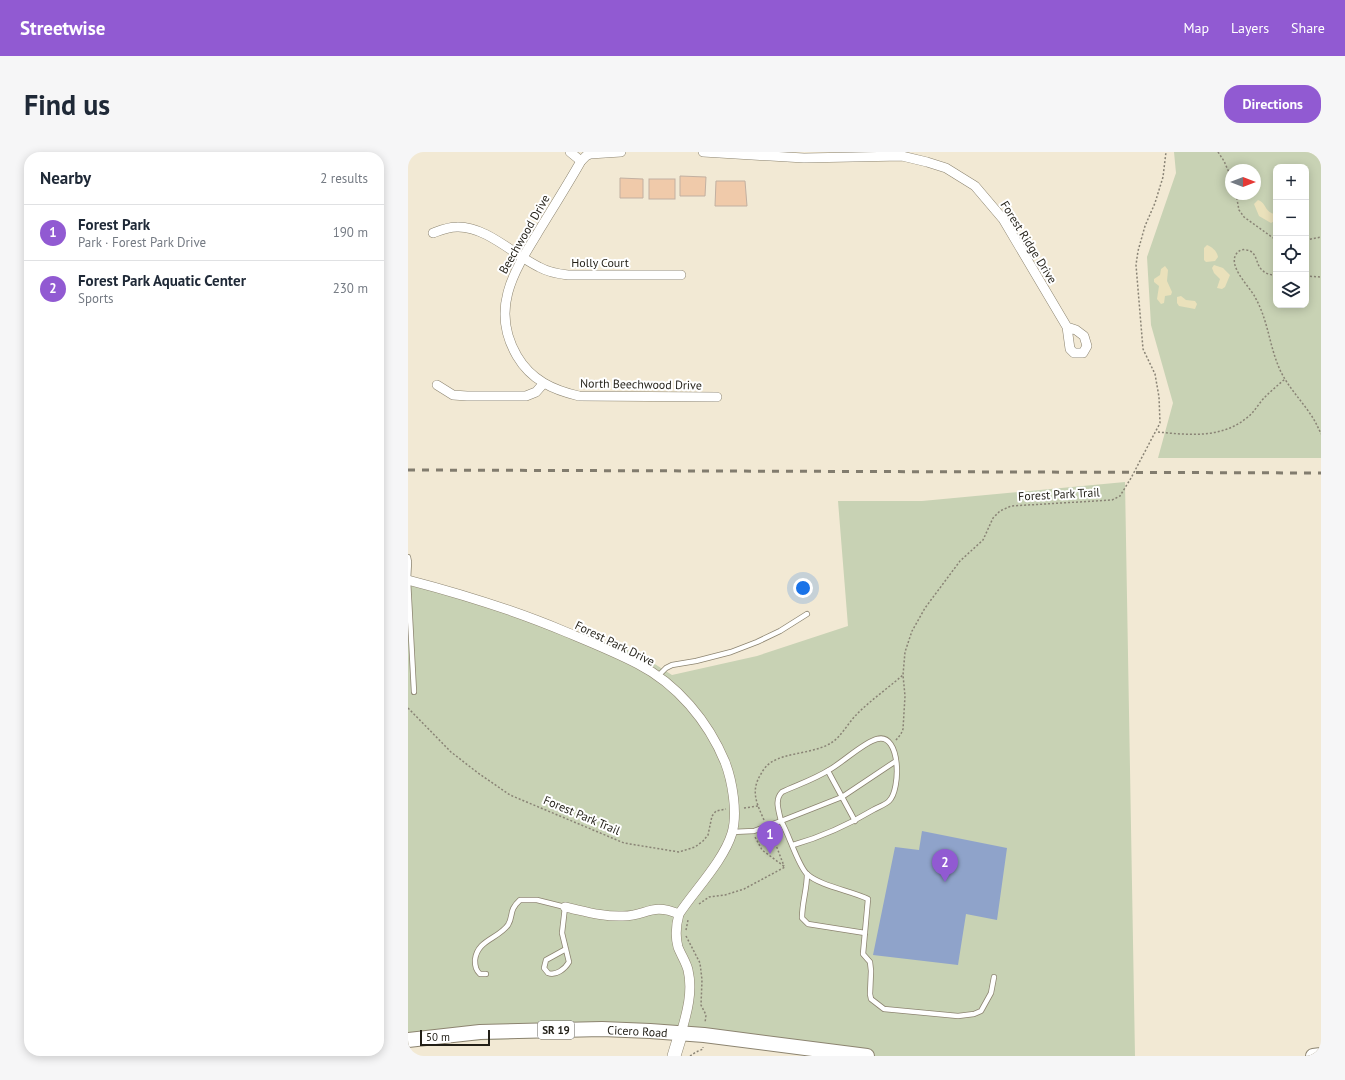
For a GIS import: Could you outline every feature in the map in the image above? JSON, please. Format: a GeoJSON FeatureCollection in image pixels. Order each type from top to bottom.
{"type":"FeatureCollection","features":[{"type":"Feature","properties":{"kind":"main road","name":"Cicero Road"},"geometry":{"type":"LineString","coordinates":[[408,1040],[440,1035],[488,1031],[602,1029],[704,1035],[867,1056]]}},
{"type":"Feature","properties":{"kind":"main road"},"geometry":{"type":"LineString","coordinates":[[674,1056],[681,1033]]}},
{"type":"Feature","properties":{"kind":"main road"},"geometry":{"type":"LineString","coordinates":[[1313,1056],[1321,1055]]}},
{"type":"Feature","properties":{"kind":"street"},"geometry":{"type":"LineString","coordinates":[[570,152],[581,161],[590,154],[621,152]]}},
{"type":"Feature","properties":{"kind":"street","name":"Forest Ridge Drive"},"geometry":{"type":"LineString","coordinates":[[703,152],[804,158],[902,156],[946,168],[975,186],[1003,219],[1038,276],[1067,328]]}},
{"type":"Feature","properties":{"kind":"street","name":"Beechwood Drive"},"geometry":{"type":"LineString","coordinates":[[543,384],[524,366],[514,352],[508,336],[504,308],[507,293],[518,267],[581,161]]}},
{"type":"Feature","properties":{"kind":"street","name":"Holly Court"},"geometry":{"type":"LineString","coordinates":[[433,233],[445,228],[466,228],[490,237],[538,267],[548,271],[568,275],[681,275]]}},
{"type":"Feature","properties":{"kind":"street"},"geometry":{"type":"LineString","coordinates":[[438,385],[453,395],[526,396],[536,392],[543,384]]}},
{"type":"Feature","properties":{"kind":"street","name":"North Beechwood Drive"},"geometry":{"type":"LineString","coordinates":[[543,384],[556,390],[579,396],[717,397]]}},
{"type":"Feature","properties":{"kind":"street","name":"Forest Park Drive"},"geometry":{"type":"LineString","coordinates":[[408,580],[469,596],[542,622],[639,664],[688,703],[709,730],[727,768],[734,796],[732,832],[716,864],[679,914],[676,923],[678,947],[688,969],[690,991],[688,1009],[681,1033]]}},
{"type":"Feature","properties":{"kind":"street"},"geometry":{"type":"LineString","coordinates":[[565,907],[616,916],[633,915],[658,908],[679,914]]}},
{"type":"Feature","properties":{"kind":"lane"},"geometry":{"type":"LineString","coordinates":[[408,557],[414,692]]}},
{"type":"Feature","properties":{"kind":"lane"},"geometry":{"type":"LineString","coordinates":[[657,677],[666,668],[672,665],[696,661],[731,652],[757,642],[780,631],[807,614]]}},
{"type":"Feature","properties":{"kind":"lane"},"geometry":{"type":"LineString","coordinates":[[793,845],[814,839],[855,821],[890,800],[896,789],[897,777],[895,751],[892,744],[884,739],[878,739],[869,743],[828,771],[782,792],[778,796],[777,800],[781,821],[807,874],[807,888],[802,906],[802,918],[808,924],[865,933]]}},
{"type":"Feature","properties":{"kind":"lane"},"geometry":{"type":"LineString","coordinates":[[732,832],[754,832],[842,796],[896,761]]}},
{"type":"Feature","properties":{"kind":"lane"},"geometry":{"type":"LineString","coordinates":[[828,771],[855,821]]}},
{"type":"Feature","properties":{"kind":"lane"},"geometry":{"type":"LineString","coordinates":[[807,874],[817,880],[859,894],[868,899],[863,954],[870,962],[871,999],[884,1009],[958,1016],[974,1014],[981,1011],[991,993],[994,978]]}},
{"type":"Feature","properties":{"kind":"lane"},"geometry":{"type":"LineString","coordinates":[[486,974],[480,974],[476,971],[476,954],[480,946],[486,940],[497,935],[509,924],[513,908],[520,900],[537,900],[565,907],[562,933],[569,958],[568,965],[556,974],[548,973],[544,968],[546,960],[566,949]]}},
{"type":"Feature","properties":{"kind":"path","name":"Forest Park Trail"},"geometry":{"type":"LineString","coordinates":[[896,740],[903,729],[905,652],[912,631],[918,619],[960,561],[983,540],[993,518],[1000,511],[1011,506],[1112,500],[1120,496],[1157,432],[1160,423],[1159,397],[1155,374],[1144,348],[1136,264],[1145,226],[1155,203],[1163,177],[1166,152]]}},
{"type":"Feature","properties":{"kind":"path"},"geometry":{"type":"LineString","coordinates":[[1218,152],[1225,164]]}},
{"type":"Feature","properties":{"kind":"path"},"geometry":{"type":"LineString","coordinates":[[1237,200],[1239,210],[1244,217],[1273,238]]}},
{"type":"Feature","properties":{"kind":"path"},"geometry":{"type":"LineString","coordinates":[[1309,239],[1321,237]]}},
{"type":"Feature","properties":{"kind":"path"},"geometry":{"type":"LineString","coordinates":[[1273,274],[1266,273],[1259,268],[1255,256],[1250,251],[1240,251],[1236,255],[1234,263],[1236,270],[1254,295],[1263,312],[1272,349],[1285,379],[1311,415],[1321,434]]}},
{"type":"Feature","properties":{"kind":"path"},"geometry":{"type":"LineString","coordinates":[[1309,276],[1321,277]]}},
{"type":"Feature","properties":{"kind":"path"},"geometry":{"type":"LineString","coordinates":[[1157,432],[1192,435],[1214,433],[1234,427],[1249,416],[1264,398],[1285,379]]}},
{"type":"Feature","properties":{"kind":"path"},"geometry":{"type":"LineString","coordinates":[[785,867],[772,833],[767,827],[758,806],[754,791],[760,776],[769,764],[776,760],[820,749],[832,742],[857,714],[904,675]]}},
{"type":"Feature","properties":{"kind":"path","name":"Forest Park Trail"},"geometry":{"type":"LineString","coordinates":[[408,708],[451,752],[510,795],[624,843],[679,852],[695,847],[704,841],[708,835],[712,816],[716,811],[758,806]]}},
{"type":"Feature","properties":{"kind":"path"},"geometry":{"type":"LineString","coordinates":[[754,832],[755,839],[762,850],[785,867]]}},
{"type":"Feature","properties":{"kind":"path"},"geometry":{"type":"LineString","coordinates":[[696,906],[709,897],[725,895],[753,885],[785,867]]}},
{"type":"Feature","properties":{"kind":"path"},"geometry":{"type":"LineString","coordinates":[[688,919],[686,935],[690,946],[700,963],[701,1005],[706,1015],[704,1035]]}},
{"type":"Feature","properties":{"kind":"green space"},"geometry":{"type":"Polygon","coordinates":[[[1174,152],[1321,152],[1321,458],[1158,458],[1173,403],[1151,325],[1147,257],[1176,173],[1174,152]]]}},
{"type":"Feature","properties":{"kind":"green space"},"geometry":{"type":"Polygon","coordinates":[[[1125,482],[1135,1056],[863,1056],[680,1033],[408,1043],[408,580],[639,654],[672,675],[757,656],[848,626],[838,501],[922,501],[1125,482]]]}},
{"type":"Feature","properties":{"kind":"sand"},"geometry":{"type":"Polygon","coordinates":[[[1258,200],[1261,201],[1267,210],[1273,213],[1273,222],[1271,223],[1259,216],[1254,204],[1258,200]]]}},
{"type":"Feature","properties":{"kind":"sand"},"geometry":{"type":"Polygon","coordinates":[[[1207,245],[1217,253],[1218,257],[1215,261],[1206,262],[1204,260],[1204,248],[1207,245]]]}},
{"type":"Feature","properties":{"kind":"sand"},"geometry":{"type":"Polygon","coordinates":[[[1214,265],[1223,268],[1230,275],[1225,287],[1222,289],[1217,288],[1220,279],[1214,273],[1212,268],[1214,265]]]}},
{"type":"Feature","properties":{"kind":"sand"},"geometry":{"type":"Polygon","coordinates":[[[1165,266],[1168,270],[1167,281],[1172,292],[1171,295],[1165,296],[1164,303],[1161,304],[1157,299],[1159,286],[1154,282],[1154,279],[1160,275],[1161,269],[1165,266]]]}},
{"type":"Feature","properties":{"kind":"sand"},"geometry":{"type":"Polygon","coordinates":[[[1181,296],[1186,300],[1195,301],[1197,304],[1195,309],[1179,306],[1177,303],[1177,297],[1181,296]]]}},
{"type":"Feature","properties":{"kind":"water"},"geometry":{"type":"Polygon","coordinates":[[[922,831],[1007,848],[997,920],[966,914],[958,965],[873,955],[895,847],[919,850],[922,831]]]}},
{"type":"Feature","properties":{"kind":"building"},"geometry":{"type":"Polygon","coordinates":[[[680,176],[706,177],[705,196],[680,196],[680,176]]]}},
{"type":"Feature","properties":{"kind":"building"},"geometry":{"type":"Polygon","coordinates":[[[620,178],[643,179],[643,198],[620,198],[620,178]]]}},
{"type":"Feature","properties":{"kind":"building"},"geometry":{"type":"Polygon","coordinates":[[[649,179],[675,179],[675,199],[649,199],[649,179]]]}},
{"type":"Feature","properties":{"kind":"building"},"geometry":{"type":"Polygon","coordinates":[[[716,181],[745,181],[747,206],[715,206],[716,181]]]}},
{"type":"Feature","properties":{"kind":"railway"},"geometry":{"type":"LineString","coordinates":[[408,470],[1321,473]]}},
{"type":"Feature","properties":{"kind":"place","name":"Forest Park"},"geometry":{"type":"Point","coordinates":[770,854]}},
{"type":"Feature","properties":{"kind":"place","name":"Forest Park Aquatic Center"},"geometry":{"type":"Point","coordinates":[945,882]}}]}
